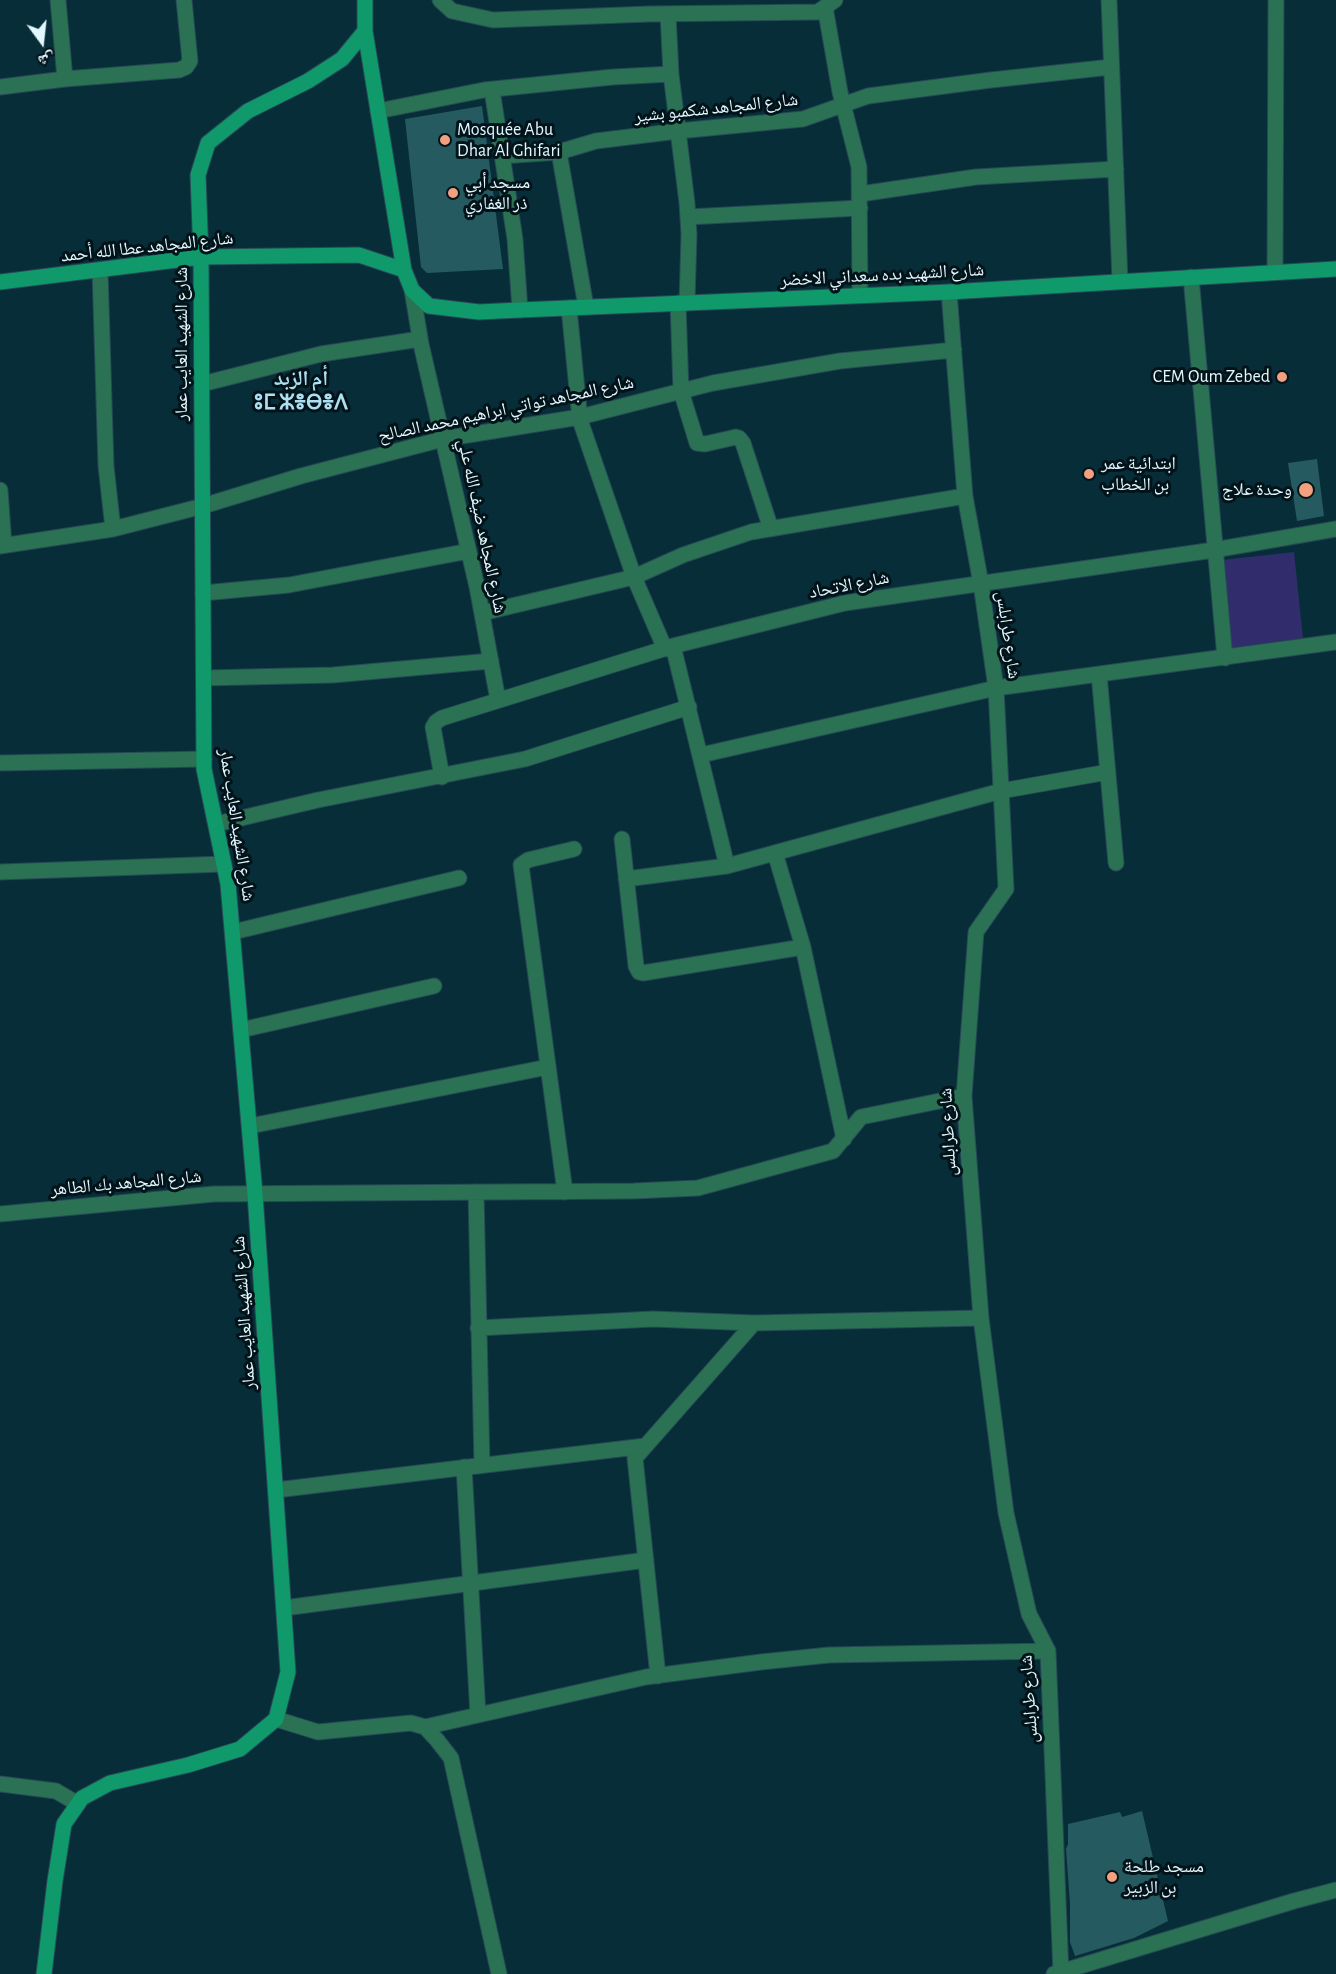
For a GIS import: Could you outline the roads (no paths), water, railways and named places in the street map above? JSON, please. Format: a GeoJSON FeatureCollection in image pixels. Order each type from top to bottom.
{"type":"FeatureCollection","features":[{"type":"Feature","properties":{"kind":"street"},"geometry":{"type":"LineString","coordinates":[[58,0],[65,79]]}},
{"type":"Feature","properties":{"kind":"street"},"geometry":{"type":"LineString","coordinates":[[0,87],[65,79],[179,70],[186,67],[190,61],[183,0]]}},
{"type":"Feature","properties":{"kind":"street"},"geometry":{"type":"LineString","coordinates":[[365,0],[365,31],[404,270],[412,290]]}},
{"type":"Feature","properties":{"kind":"street"},"geometry":{"type":"LineString","coordinates":[[440,0],[452,11],[493,20],[668,14],[728,7],[818,12],[830,4],[840,92],[859,167],[860,295]]}},
{"type":"Feature","properties":{"kind":"street"},"geometry":{"type":"LineString","coordinates":[[1109,0],[1120,281]]}},
{"type":"Feature","properties":{"kind":"street"},"geometry":{"type":"LineString","coordinates":[[1275,272],[1276,0]]}},
{"type":"Feature","properties":{"kind":"street"},"geometry":{"type":"LineString","coordinates":[[668,14],[671,74],[688,217],[681,392],[697,443],[705,444],[740,438],[771,529]]}},
{"type":"Feature","properties":{"kind":"street","name":"شارع الشهيد العايب عمار"},"geometry":{"type":"LineString","coordinates":[[276,1719],[288,1672],[255,1194],[228,884],[204,770],[201,257],[198,175],[208,143],[248,111],[308,81],[342,59],[365,31]]}},
{"type":"Feature","properties":{"kind":"street","name":"شارع المجاهد شكمبو بشير"},"geometry":{"type":"LineString","coordinates":[[502,156],[559,152],[596,141],[802,119],[868,96],[991,80],[1112,68]]}},
{"type":"Feature","properties":{"kind":"street"},"geometry":{"type":"LineString","coordinates":[[378,111],[492,90],[613,77],[671,74]]}},
{"type":"Feature","properties":{"kind":"street"},"geometry":{"type":"LineString","coordinates":[[492,90],[515,239],[520,310]]}},
{"type":"Feature","properties":{"kind":"street"},"geometry":{"type":"LineString","coordinates":[[559,152],[586,307]]}},
{"type":"Feature","properties":{"kind":"street"},"geometry":{"type":"LineString","coordinates":[[688,217],[860,201],[976,177],[1116,169]]}},
{"type":"Feature","properties":{"kind":"street","name":"شارع المجاهد عطا الله أحمد"},"geometry":{"type":"LineString","coordinates":[[0,282],[201,257],[358,255],[404,270]]}},
{"type":"Feature","properties":{"kind":"street","name":"شارع الشهيد بده سعداني الاخضر"},"geometry":{"type":"LineString","coordinates":[[412,290],[429,306],[479,312],[949,292],[1336,269]]}},
{"type":"Feature","properties":{"kind":"street"},"geometry":{"type":"LineString","coordinates":[[100,270],[106,466],[113,528]]}},
{"type":"Feature","properties":{"kind":"street"},"geometry":{"type":"LineString","coordinates":[[1191,277],[1225,658]]}},
{"type":"Feature","properties":{"kind":"street","name":"شارع المجاهد ضيف الله علي"},"geometry":{"type":"LineString","coordinates":[[412,290],[420,339],[469,551],[498,700]]}},
{"type":"Feature","properties":{"kind":"street","name":"شارع طرابلس"},"geometry":{"type":"LineString","coordinates":[[949,292],[965,496],[996,688],[1006,889],[976,932],[964,1096],[981,1318],[1006,1514],[1029,1614],[1048,1650],[1059,1974]]}},
{"type":"Feature","properties":{"kind":"street"},"geometry":{"type":"LineString","coordinates":[[569,308],[580,417],[634,577],[669,648],[689,707],[727,866]]}},
{"type":"Feature","properties":{"kind":"street"},"geometry":{"type":"LineString","coordinates":[[202,384],[321,354],[420,339]]}},
{"type":"Feature","properties":{"kind":"street","name":"شارع المجاهد تواتي ابراهيم محمد الصالح"},"geometry":{"type":"LineString","coordinates":[[2,546],[113,528],[202,506],[301,476],[443,439],[580,417],[713,383],[840,361],[954,350]]}},
{"type":"Feature","properties":{"kind":"street"},"geometry":{"type":"LineString","coordinates":[[0,490],[2,546]]}},
{"type":"Feature","properties":{"kind":"street"},"geometry":{"type":"LineString","coordinates":[[482,613],[634,577],[683,555],[751,532],[965,496]]}},
{"type":"Feature","properties":{"kind":"street","name":"شارع الاتحاد"},"geometry":{"type":"LineString","coordinates":[[442,777],[433,727],[442,718],[669,648],[845,603],[1214,550],[1336,529]]}},
{"type":"Feature","properties":{"kind":"street"},"geometry":{"type":"LineString","coordinates":[[203,593],[289,585],[469,551]]}},
{"type":"Feature","properties":{"kind":"street"},"geometry":{"type":"LineString","coordinates":[[701,755],[996,688],[1336,642]]}},
{"type":"Feature","properties":{"kind":"street"},"geometry":{"type":"LineString","coordinates":[[204,678],[333,675],[491,661]]}},
{"type":"Feature","properties":{"kind":"street"},"geometry":{"type":"LineString","coordinates":[[1099,674],[1116,863]]}},
{"type":"Feature","properties":{"kind":"street"},"geometry":{"type":"LineString","coordinates":[[216,824],[318,800],[525,759],[689,707]]}},
{"type":"Feature","properties":{"kind":"street"},"geometry":{"type":"LineString","coordinates":[[0,763],[204,759]]}},
{"type":"Feature","properties":{"kind":"street"},"geometry":{"type":"LineString","coordinates":[[626,879],[727,866],[1001,791],[1108,772]]}},
{"type":"Feature","properties":{"kind":"street"},"geometry":{"type":"LineString","coordinates":[[622,839],[636,966],[643,973],[803,947]]}},
{"type":"Feature","properties":{"kind":"street"},"geometry":{"type":"LineString","coordinates":[[565,1192],[521,865],[528,860],[574,849]]}},
{"type":"Feature","properties":{"kind":"street"},"geometry":{"type":"LineString","coordinates":[[775,853],[803,947],[844,1139]]}},
{"type":"Feature","properties":{"kind":"street"},"geometry":{"type":"LineString","coordinates":[[0,872],[224,864]]}},
{"type":"Feature","properties":{"kind":"street"},"geometry":{"type":"LineString","coordinates":[[233,932],[459,878]]}},
{"type":"Feature","properties":{"kind":"street"},"geometry":{"type":"LineString","coordinates":[[241,1030],[434,986]]}},
{"type":"Feature","properties":{"kind":"street"},"geometry":{"type":"LineString","coordinates":[[249,1126],[548,1067]]}},
{"type":"Feature","properties":{"kind":"street","name":"شارع المجاهد بك الطاهر"},"geometry":{"type":"LineString","coordinates":[[0,1214],[214,1194],[565,1192],[698,1188],[833,1151],[861,1117],[964,1096]]}},
{"type":"Feature","properties":{"kind":"street"},"geometry":{"type":"LineString","coordinates":[[476,1192],[482,1465]]}},
{"type":"Feature","properties":{"kind":"street"},"geometry":{"type":"LineString","coordinates":[[478,1328],[654,1319],[754,1323],[981,1318]]}},
{"type":"Feature","properties":{"kind":"street"},"geometry":{"type":"LineString","coordinates":[[658,1676],[635,1458],[754,1323]]}},
{"type":"Feature","properties":{"kind":"street"},"geometry":{"type":"LineString","coordinates":[[276,1490],[645,1446]]}},
{"type":"Feature","properties":{"kind":"street"},"geometry":{"type":"LineString","coordinates":[[464,1467],[478,1715]]}},
{"type":"Feature","properties":{"kind":"street"},"geometry":{"type":"LineString","coordinates":[[284,1608],[646,1560]]}},
{"type":"Feature","properties":{"kind":"street"},"geometry":{"type":"LineString","coordinates":[[44,1974],[64,1824],[82,1798],[111,1783],[188,1765],[240,1749],[276,1719],[318,1732],[411,1723],[425,1727],[658,1676],[830,1655],[1048,1650]]}},
{"type":"Feature","properties":{"kind":"street"},"geometry":{"type":"LineString","coordinates":[[425,1727],[451,1758],[499,1974]]}},
{"type":"Feature","properties":{"kind":"street"},"geometry":{"type":"LineString","coordinates":[[0,1784],[56,1791],[78,1804]]}},
{"type":"Feature","properties":{"kind":"street"},"geometry":{"type":"LineString","coordinates":[[1059,1974],[1336,1890]]}},
{"type":"Feature","properties":{"kind":"place","name":"Mosquée Abu Dhar Al Ghifari"},"geometry":{"type":"Point","coordinates":[445,140]}},
{"type":"Feature","properties":{"kind":"place","name":"مسجد أبي ذر الغفاري"},"geometry":{"type":"Point","coordinates":[453,193]}},
{"type":"Feature","properties":{"kind":"place","name":"CEM Oum Zebed"},"geometry":{"type":"Point","coordinates":[1282,377]}},
{"type":"Feature","properties":{"kind":"place","name":"ابتدائية عمر بن الخطاب"},"geometry":{"type":"Point","coordinates":[1089,474]}},
{"type":"Feature","properties":{"kind":"place","name":"وحدة علاج"},"geometry":{"type":"Point","coordinates":[1306,490]}},
{"type":"Feature","properties":{"kind":"place","name":"مسجد طلحة بن الزبير"},"geometry":{"type":"Point","coordinates":[1112,1877]}},
{"type":"Feature","properties":{"kind":"district","name":"أم الزبد ⵓⵎ ⵣⴻⴱⴻⴷ"},"geometry":{"type":"Point","coordinates":[301,391]}}]}
